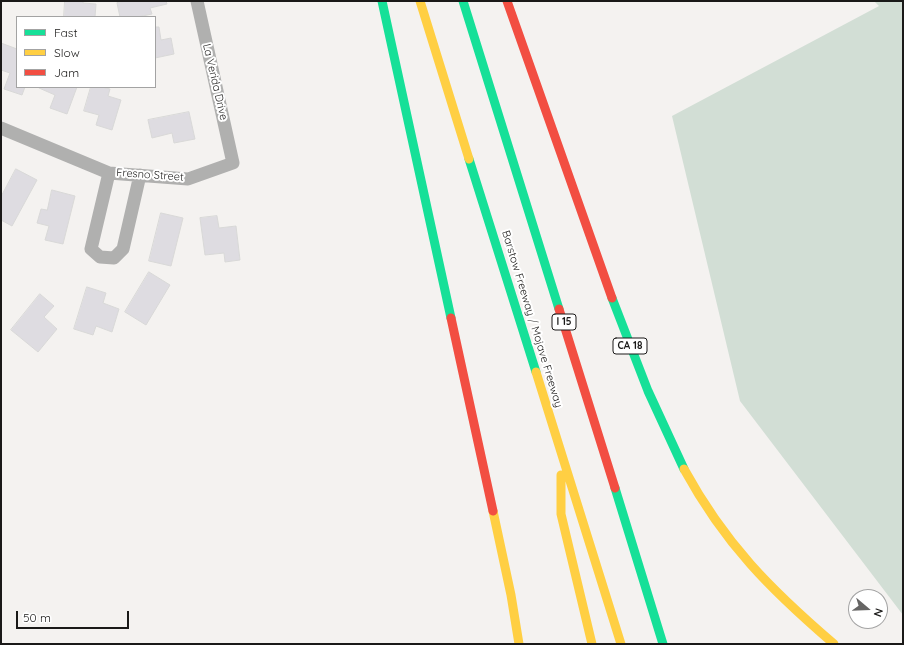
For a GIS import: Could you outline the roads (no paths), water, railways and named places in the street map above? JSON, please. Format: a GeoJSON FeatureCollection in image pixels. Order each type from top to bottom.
{"type":"FeatureCollection","features":[{"type":"Feature","properties":{"kind":"highway"},"geometry":{"type":"LineString","coordinates":[[382,1],[511,595],[519,644]]}},
{"type":"Feature","properties":{"kind":"highway","name":"Barstow Freeway / Mojave Freeway"},"geometry":{"type":"LineString","coordinates":[[420,1],[621,644]]}},
{"type":"Feature","properties":{"kind":"highway","name":"I 15"},"geometry":{"type":"LineString","coordinates":[[463,1],[664,644]]}},
{"type":"Feature","properties":{"kind":"highway","name":"CA 18"},"geometry":{"type":"LineString","coordinates":[[507,1],[593,247],[644,385],[676,456],[713,517],[736,550],[778,596],[834,644]]}},
{"type":"Feature","properties":{"kind":"highway"},"geometry":{"type":"LineString","coordinates":[[560,450],[561,514],[592,644]]}},
{"type":"Feature","properties":{"kind":"street","name":"La Verida Drive"},"geometry":{"type":"LineString","coordinates":[[197,1],[233,163]]}},
{"type":"Feature","properties":{"kind":"street","name":"Fresno Street"},"geometry":{"type":"LineString","coordinates":[[1,128],[109,172],[188,179],[233,163]]}},
{"type":"Feature","properties":{"kind":"street"},"geometry":{"type":"LineString","coordinates":[[109,172],[91,249],[100,257],[114,258],[123,249],[140,175]]}}]}
